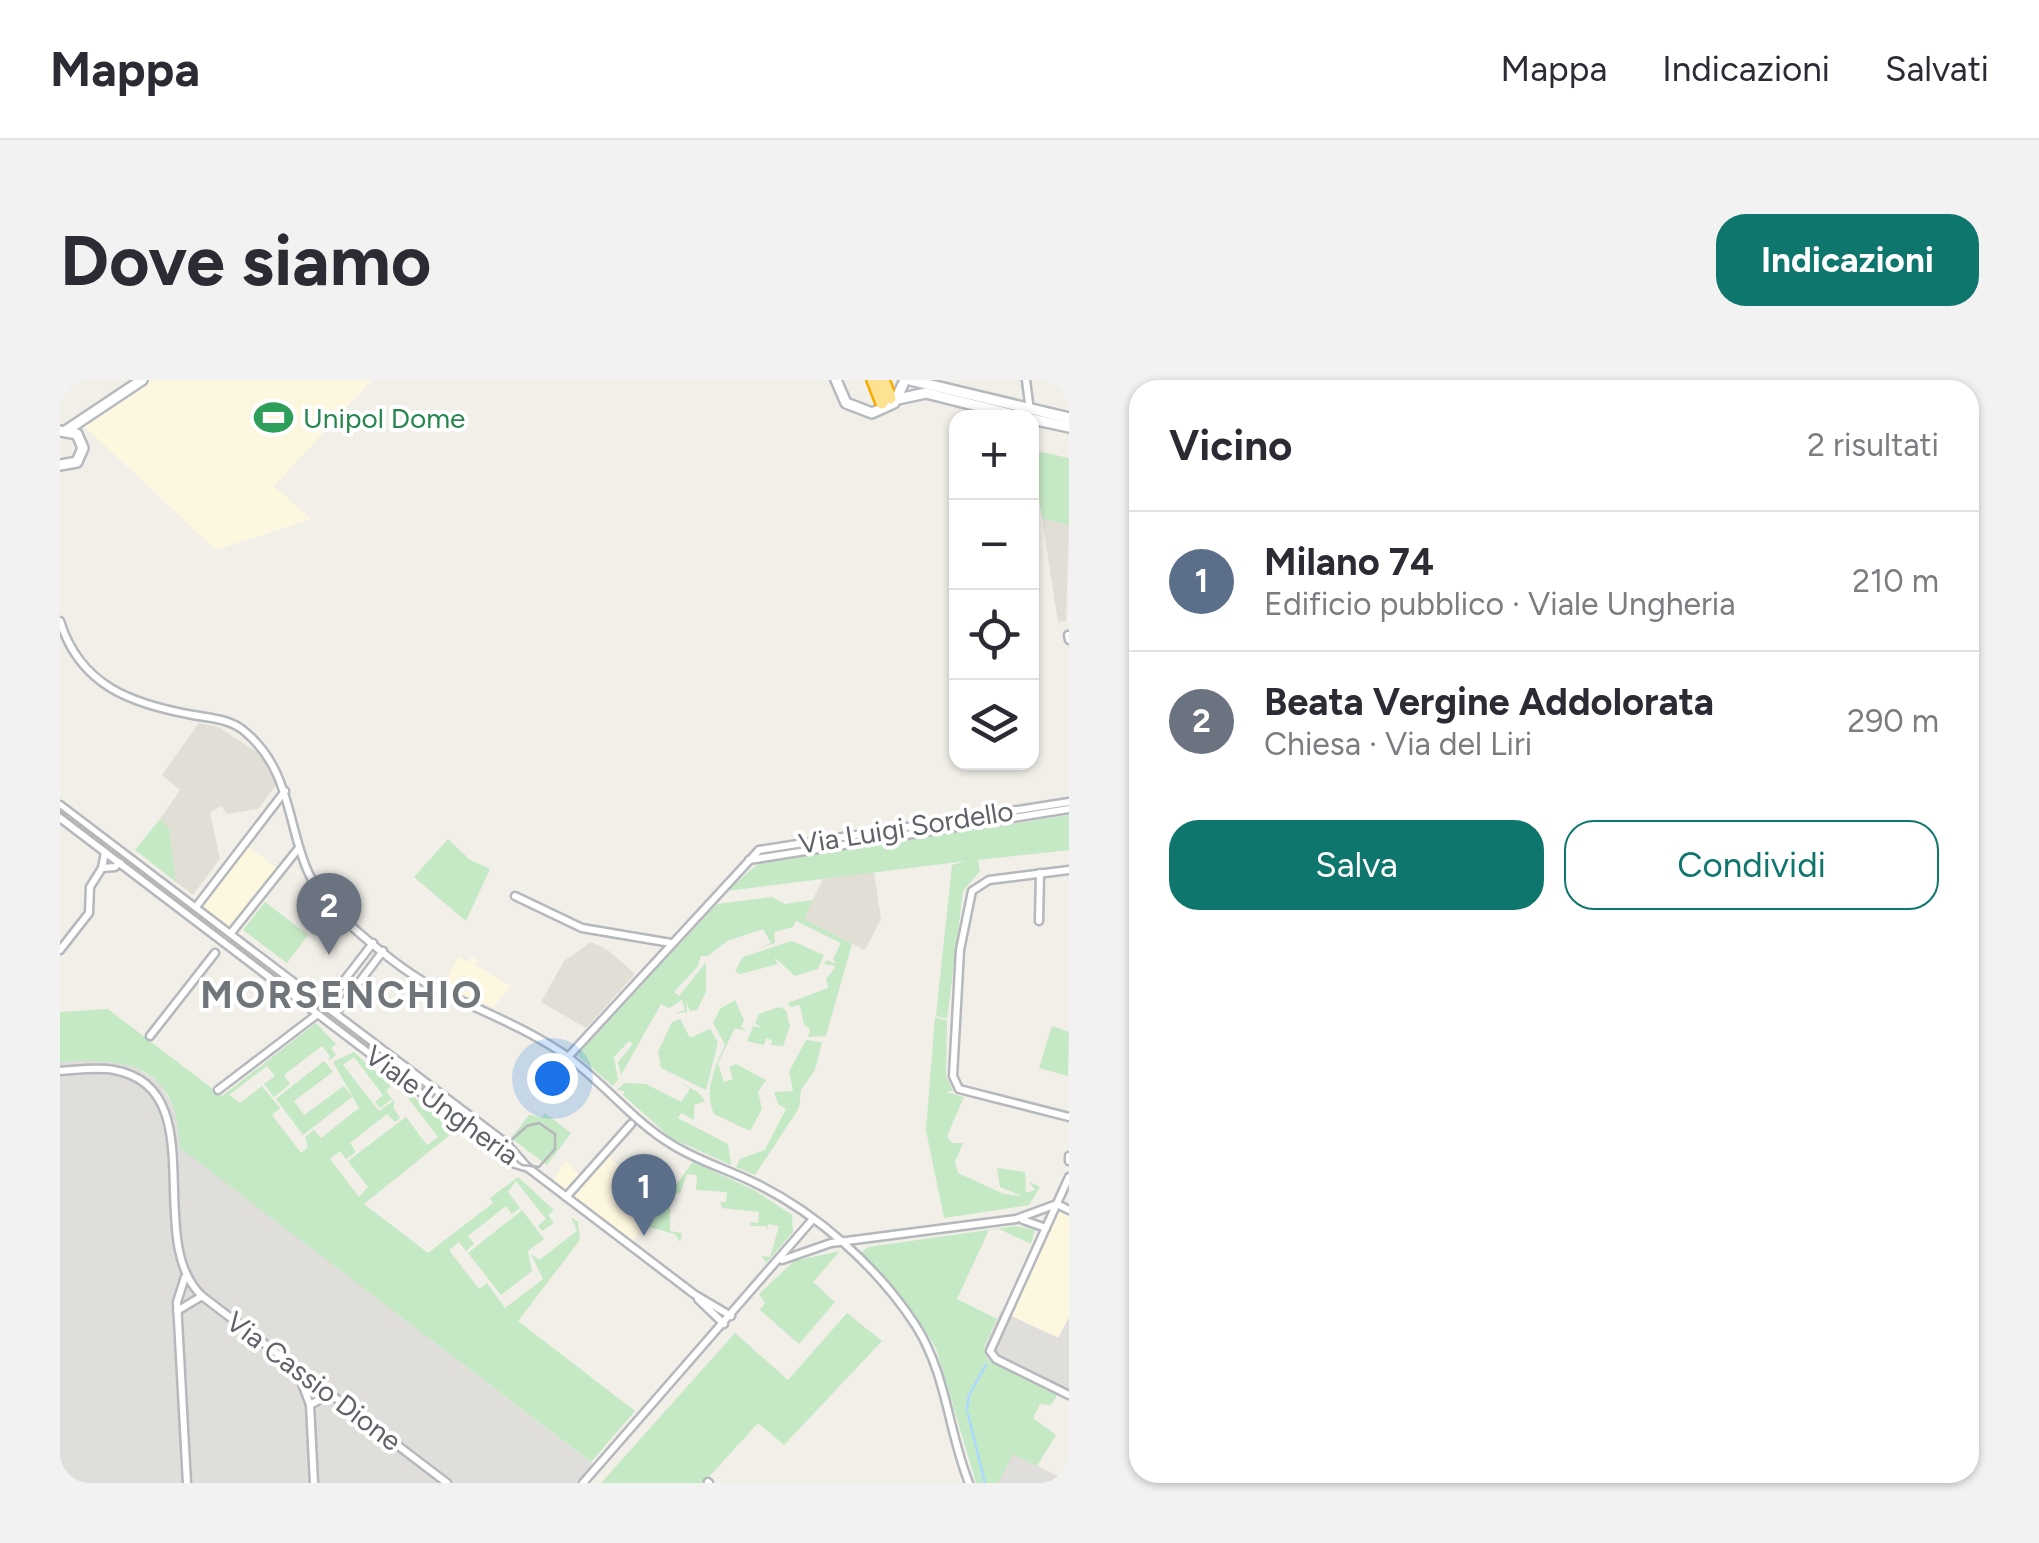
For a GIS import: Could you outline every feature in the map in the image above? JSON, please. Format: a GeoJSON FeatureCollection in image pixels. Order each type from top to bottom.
{"type":"FeatureCollection","features":[{"type":"Feature","properties":{"kind":"street"},"geometry":{"type":"LineString","coordinates":[[63,431],[142,380]]}},
{"type":"Feature","properties":{"kind":"street"},"geometry":{"type":"LineString","coordinates":[[836,380],[849,406],[908,380],[1010,410]]}},
{"type":"Feature","properties":{"kind":"street"},"geometry":{"type":"LineString","coordinates":[[1026,380],[1029,410]]}},
{"type":"Feature","properties":{"kind":"street"},"geometry":{"type":"LineString","coordinates":[[883,394],[926,394],[1002,410]]}},
{"type":"Feature","properties":{"kind":"street"},"geometry":{"type":"LineString","coordinates":[[60,478],[66,465],[82,456],[81,440],[105,406]]}},
{"type":"Feature","properties":{"kind":"street"},"geometry":{"type":"LineString","coordinates":[[1039,416],[1069,418]]}},
{"type":"Feature","properties":{"kind":"street"},"geometry":{"type":"LineString","coordinates":[[1039,419],[1069,427]]}},
{"type":"Feature","properties":{"kind":"street"},"geometry":{"type":"LineString","coordinates":[[63,431],[81,440]]}},
{"type":"Feature","properties":{"kind":"street"},"geometry":{"type":"LineString","coordinates":[[60,622],[81,663],[104,685],[142,704],[233,724],[268,754],[286,791],[299,848],[317,891],[383,951],[431,986],[495,1014],[568,1057],[668,1143],[754,1182],[813,1219],[841,1242],[900,1304],[928,1347],[944,1388],[968,1483]]}},
{"type":"Feature","properties":{"kind":"street"},"geometry":{"type":"LineString","coordinates":[[196,907],[286,791]]}},
{"type":"Feature","properties":{"kind":"street","name":"Viale Ungheria"},"geometry":{"type":"LineString","coordinates":[[60,805],[111,844],[211,935],[515,1164],[526,1167]]}},
{"type":"Feature","properties":{"kind":"street","name":"Via Luigi Sordello"},"geometry":{"type":"LineString","coordinates":[[568,1057],[760,850],[1069,806]]}},
{"type":"Feature","properties":{"kind":"street","name":"Viale Ungheria"},"geometry":{"type":"LineString","coordinates":[[60,818],[105,852],[123,858],[196,907],[229,936],[507,1144],[526,1167],[694,1294],[731,1316]]}},
{"type":"Feature","properties":{"kind":"street"},"geometry":{"type":"LineString","coordinates":[[60,950],[89,913],[90,887],[111,844]]}},
{"type":"Feature","properties":{"kind":"street"},"geometry":{"type":"LineString","coordinates":[[229,936],[299,848]]}},
{"type":"Feature","properties":{"kind":"street"},"geometry":{"type":"LineString","coordinates":[[102,868],[123,858]]}},
{"type":"Feature","properties":{"kind":"street"},"geometry":{"type":"LineString","coordinates":[[1069,870],[989,880],[972,891],[960,950],[953,1081],[959,1089],[1069,1117]]}},
{"type":"Feature","properties":{"kind":"street"},"geometry":{"type":"LineString","coordinates":[[1040,874],[1040,921]]}},
{"type":"Feature","properties":{"kind":"street"},"geometry":{"type":"LineString","coordinates":[[515,896],[582,928],[672,943]]}},
{"type":"Feature","properties":{"kind":"street"},"geometry":{"type":"LineString","coordinates":[[150,1036],[214,953],[211,935]]}},
{"type":"Feature","properties":{"kind":"street"},"geometry":{"type":"LineString","coordinates":[[218,1090],[319,1013],[373,943]]}},
{"type":"Feature","properties":{"kind":"street"},"geometry":{"type":"LineString","coordinates":[[319,1013],[336,1013],[383,951]]}},
{"type":"Feature","properties":{"kind":"street"},"geometry":{"type":"LineString","coordinates":[[366,952],[376,962]]}},
{"type":"Feature","properties":{"kind":"street"},"geometry":{"type":"LineString","coordinates":[[214,953],[239,953]]}},
{"type":"Feature","properties":{"kind":"street"},"geometry":{"type":"LineString","coordinates":[[60,1071],[120,1072],[138,1080],[160,1101],[170,1127],[177,1254],[184,1276],[177,1294],[177,1310],[187,1483]]}},
{"type":"Feature","properties":{"kind":"street"},"geometry":{"type":"LineString","coordinates":[[566,1197],[631,1124]]}},
{"type":"Feature","properties":{"kind":"street"},"geometry":{"type":"LineString","coordinates":[[1069,1178],[990,1351],[996,1359],[1069,1395]]}},
{"type":"Feature","properties":{"kind":"street"},"geometry":{"type":"LineString","coordinates":[[777,1264],[801,1250],[841,1242],[1016,1218],[1057,1204],[1069,1210]]}},
{"type":"Feature","properties":{"kind":"street"},"geometry":{"type":"LineString","coordinates":[[1016,1218],[1046,1228]]}},
{"type":"Feature","properties":{"kind":"street"},"geometry":{"type":"LineString","coordinates":[[583,1483],[813,1219]]}},
{"type":"Feature","properties":{"kind":"street"},"geometry":{"type":"LineString","coordinates":[[858,1260],[856,1250],[866,1240]]}},
{"type":"Feature","properties":{"kind":"street","name":"Via Cassio Dione"},"geometry":{"type":"LineString","coordinates":[[184,1276],[202,1296],[446,1483]]}},
{"type":"Feature","properties":{"kind":"street","name":"Viale Ungheria"},"geometry":{"type":"LineString","coordinates":[[694,1294],[724,1324]]}},
{"type":"Feature","properties":{"kind":"street"},"geometry":{"type":"LineString","coordinates":[[177,1310],[202,1296]]}},
{"type":"Feature","properties":{"kind":"street"},"geometry":{"type":"LineString","coordinates":[[296,1367],[310,1405],[314,1483]]}},
{"type":"Feature","properties":{"kind":"street"},"geometry":{"type":"LineString","coordinates":[[310,1405],[330,1394]]}},
{"type":"Feature","properties":{"kind":"shaded area"},"geometry":{"type":"Polygon","coordinates":[[[148,380],[372,380],[274,486],[311,519],[216,550],[83,425],[148,380]]]}},
{"type":"Feature","properties":{"kind":"shaded area"},"geometry":{"type":"Polygon","coordinates":[[[1042,518],[1069,525],[1066,621],[1058,622],[1042,518]]]}},
{"type":"Feature","properties":{"kind":"shaded area"},"geometry":{"type":"Polygon","coordinates":[[[199,723],[218,727],[263,756],[277,784],[258,809],[226,814],[222,806],[210,812],[220,859],[193,895],[176,882],[169,829],[160,819],[180,790],[162,775],[199,723]]]}},
{"type":"Feature","properties":{"kind":"shaded area"},"geometry":{"type":"Polygon","coordinates":[[[246,845],[277,868],[230,930],[199,907],[246,845]]]}},
{"type":"Feature","properties":{"kind":"shaded area"},"geometry":{"type":"Polygon","coordinates":[[[874,872],[881,919],[865,950],[803,919],[823,879],[874,872]]]}},
{"type":"Feature","properties":{"kind":"shaded area"},"geometry":{"type":"Polygon","coordinates":[[[591,942],[609,951],[635,974],[586,1028],[541,1002],[564,961],[591,942]]]}},
{"type":"Feature","properties":{"kind":"shaded area"},"geometry":{"type":"Polygon","coordinates":[[[458,957],[468,962],[471,957],[477,960],[475,965],[511,986],[493,1007],[447,988],[445,983],[458,957]]]}},
{"type":"Feature","properties":{"kind":"shaded area"},"geometry":{"type":"Polygon","coordinates":[[[104,1059],[129,1063],[160,1083],[178,1116],[181,1148],[597,1467],[583,1483],[60,1483],[60,1062],[104,1059]]]}},
{"type":"Feature","properties":{"kind":"shaded area"},"geometry":{"type":"Polygon","coordinates":[[[605,1153],[634,1179],[636,1187],[621,1205],[646,1224],[630,1245],[550,1184],[566,1161],[582,1178],[605,1153]]]}},
{"type":"Feature","properties":{"kind":"shaded area"},"geometry":{"type":"Polygon","coordinates":[[[1059,1211],[1069,1216],[1069,1317],[1059,1338],[1011,1316],[1059,1211]]]}},
{"type":"Feature","properties":{"kind":"shaded area"},"geometry":{"type":"Polygon","coordinates":[[[1001,1311],[1058,1338],[1069,1317],[1069,1401],[987,1361],[984,1347],[1001,1311]]]}},
{"type":"Feature","properties":{"kind":"shaded area"},"geometry":{"type":"Polygon","coordinates":[[[1012,1453],[1069,1482],[1069,1483],[998,1483],[1012,1453]]]}},
{"type":"Feature","properties":{"kind":"green space"},"geometry":{"type":"Polygon","coordinates":[[[1039,452],[1069,458],[1069,525],[1042,518],[1039,452]]]}},
{"type":"Feature","properties":{"kind":"green space"},"geometry":{"type":"Polygon","coordinates":[[[1069,815],[1069,850],[978,860],[980,871],[963,891],[947,1019],[936,1016],[952,865],[966,861],[727,891],[759,863],[1069,815]]]}},
{"type":"Feature","properties":{"kind":"green space"},"geometry":{"type":"Polygon","coordinates":[[[160,819],[169,829],[176,882],[135,850],[160,819]]]}},
{"type":"Feature","properties":{"kind":"green space"},"geometry":{"type":"Polygon","coordinates":[[[448,839],[470,860],[490,869],[466,921],[414,877],[448,839]]]}},
{"type":"Feature","properties":{"kind":"green space"},"geometry":{"type":"Polygon","coordinates":[[[772,897],[785,904],[813,900],[804,919],[852,944],[826,1036],[808,1037],[810,1029],[804,1025],[800,1005],[791,1007],[788,1003],[828,988],[826,979],[836,966],[824,964],[827,960],[836,964],[833,959],[841,943],[796,921],[793,927],[774,932],[775,943],[761,947],[771,943],[763,929],[727,941],[708,956],[701,956],[698,966],[674,992],[679,996],[706,962],[706,992],[697,1010],[690,1011],[686,1001],[687,1012],[674,1014],[685,1010],[682,1000],[669,1008],[661,1004],[621,1075],[618,1062],[633,1044],[629,1041],[614,1057],[618,1080],[613,1086],[577,1055],[717,904],[772,897]]]}},
{"type":"Feature","properties":{"kind":"green space"},"geometry":{"type":"Polygon","coordinates":[[[265,902],[308,935],[287,963],[243,930],[265,902]]]}},
{"type":"Feature","properties":{"kind":"green space"},"geometry":{"type":"Polygon","coordinates":[[[792,941],[824,955],[818,969],[795,976],[774,957],[778,964],[740,974],[735,971],[743,957],[792,941]]]}},
{"type":"Feature","properties":{"kind":"green space"},"geometry":{"type":"Polygon","coordinates":[[[735,1000],[744,1020],[741,1027],[747,1031],[735,1028],[718,1063],[724,1082],[733,1079],[729,1067],[736,1064],[766,1080],[758,1092],[762,1109],[750,1131],[714,1114],[711,1106],[714,1071],[725,1045],[713,1023],[720,1009],[735,1000]]]}},
{"type":"Feature","properties":{"kind":"green space"},"geometry":{"type":"Polygon","coordinates":[[[779,1007],[786,1010],[790,1026],[783,1046],[771,1045],[772,1040],[766,1038],[764,1045],[747,1041],[753,1026],[762,1028],[755,1023],[759,1014],[779,1007]]]}},
{"type":"Feature","properties":{"kind":"green space"},"geometry":{"type":"Polygon","coordinates":[[[108,1009],[222,1096],[316,1023],[336,1044],[331,1048],[336,1055],[328,1061],[330,1056],[322,1046],[284,1075],[290,1084],[274,1097],[264,1084],[275,1076],[267,1066],[229,1095],[240,1103],[262,1086],[280,1108],[272,1115],[301,1153],[308,1147],[305,1137],[314,1130],[321,1138],[359,1108],[333,1062],[354,1052],[391,1086],[386,1091],[392,1099],[380,1108],[375,1102],[383,1095],[354,1057],[343,1065],[379,1111],[394,1100],[400,1118],[395,1122],[387,1114],[350,1143],[356,1152],[346,1159],[340,1151],[330,1159],[359,1197],[368,1187],[348,1161],[406,1117],[427,1145],[438,1137],[408,1098],[411,1095],[456,1130],[364,1204],[428,1253],[493,1203],[490,1198],[518,1177],[554,1210],[548,1215],[554,1223],[542,1231],[538,1226],[546,1219],[516,1181],[508,1192],[520,1208],[512,1214],[506,1206],[468,1236],[474,1244],[466,1251],[459,1242],[449,1250],[479,1289],[487,1283],[505,1308],[543,1279],[531,1254],[539,1260],[577,1231],[571,1217],[578,1222],[580,1240],[518,1321],[635,1411],[591,1462],[180,1148],[170,1099],[145,1072],[108,1062],[60,1062],[60,1012],[108,1009]]]}},
{"type":"Feature","properties":{"kind":"green space"},"geometry":{"type":"Polygon","coordinates":[[[935,1017],[947,1021],[946,1076],[953,1091],[946,1092],[964,1097],[947,1136],[952,1143],[963,1143],[955,1162],[958,1173],[1004,1194],[1022,1196],[1000,1187],[997,1168],[1025,1172],[1026,1193],[1035,1190],[1029,1182],[1040,1187],[1029,1205],[944,1218],[926,1130],[935,1017]]]}},
{"type":"Feature","properties":{"kind":"green space"},"geometry":{"type":"Polygon","coordinates":[[[680,1019],[690,1038],[710,1029],[718,1042],[706,1090],[661,1068],[658,1052],[672,1022],[680,1019]]]}},
{"type":"Feature","properties":{"kind":"green space"},"geometry":{"type":"Polygon","coordinates":[[[1052,1026],[1069,1032],[1068,1076],[1039,1068],[1052,1026]]]}},
{"type":"Feature","properties":{"kind":"green space"},"geometry":{"type":"Polygon","coordinates":[[[806,1040],[822,1042],[815,1070],[801,1090],[799,1108],[755,1175],[736,1167],[740,1159],[765,1150],[786,1109],[778,1104],[774,1092],[793,1091],[789,1072],[806,1040]]]}},
{"type":"Feature","properties":{"kind":"green space"},"geometry":{"type":"Polygon","coordinates":[[[324,1061],[333,1072],[294,1101],[304,1115],[344,1086],[352,1097],[303,1135],[276,1099],[324,1061]]]}},
{"type":"Feature","properties":{"kind":"green space"},"geometry":{"type":"Polygon","coordinates":[[[624,1083],[646,1084],[681,1102],[690,1089],[681,1083],[698,1092],[705,1101],[694,1105],[694,1120],[681,1113],[678,1118],[728,1144],[731,1165],[671,1138],[623,1095],[625,1091],[617,1090],[624,1083]]]}},
{"type":"Feature","properties":{"kind":"green space"},"geometry":{"type":"Polygon","coordinates":[[[545,1113],[571,1133],[547,1165],[511,1138],[529,1115],[542,1117],[545,1113]]]}},
{"type":"Feature","properties":{"kind":"green space"},"geometry":{"type":"Polygon","coordinates":[[[693,1162],[754,1190],[792,1215],[793,1232],[766,1263],[762,1256],[770,1257],[779,1226],[768,1224],[767,1231],[766,1226],[751,1226],[750,1222],[758,1223],[759,1212],[722,1208],[720,1202],[726,1202],[727,1192],[696,1190],[697,1175],[687,1174],[680,1193],[670,1194],[670,1231],[682,1233],[680,1242],[675,1234],[645,1226],[693,1162]]]}},
{"type":"Feature","properties":{"kind":"green space"},"geometry":{"type":"Polygon","coordinates":[[[522,1210],[544,1239],[528,1251],[532,1271],[501,1295],[468,1253],[522,1210]]]}},
{"type":"Feature","properties":{"kind":"green space"},"geometry":{"type":"Polygon","coordinates":[[[1016,1226],[1035,1230],[1031,1244],[999,1229],[989,1230],[957,1299],[997,1319],[984,1347],[987,1360],[1057,1395],[1051,1405],[1040,1404],[1033,1418],[1056,1435],[1037,1466],[1013,1454],[998,1483],[976,1483],[936,1348],[913,1312],[861,1253],[868,1247],[1016,1226]]]}},
{"type":"Feature","properties":{"kind":"green space"},"geometry":{"type":"Polygon","coordinates":[[[840,1251],[813,1282],[835,1302],[799,1344],[760,1310],[765,1303],[759,1294],[794,1261],[840,1251]]]}},
{"type":"Feature","properties":{"kind":"green space"},"geometry":{"type":"Polygon","coordinates":[[[847,1313],[882,1341],[784,1445],[758,1423],[708,1478],[709,1483],[601,1483],[735,1333],[788,1380],[847,1313]]]}},
{"type":"Feature","properties":{"kind":"waterway"},"geometry":{"type":"LineString","coordinates":[[967,1410],[969,1395],[986,1365]]}},
{"type":"Feature","properties":{"kind":"waterway"},"geometry":{"type":"LineString","coordinates":[[968,1414],[985,1483]]}},
{"type":"Feature","properties":{"kind":"tram line"},"geometry":{"type":"LineString","coordinates":[[60,809],[494,1140],[507,1144],[527,1126],[539,1123],[555,1134],[555,1149],[539,1167],[522,1165],[60,812]]}},
{"type":"Feature","properties":{"kind":"place","name":"Unipol Dome"},"geometry":{"type":"Point","coordinates":[273,418]}},
{"type":"Feature","properties":{"kind":"place","name":"Beata Vergine Addolorata"},"geometry":{"type":"Point","coordinates":[329,955]}},
{"type":"Feature","properties":{"kind":"place","name":"Milano 74"},"geometry":{"type":"Point","coordinates":[644,1236]}},
{"type":"Feature","properties":{"kind":"district","name":"MORSENCHIO"},"geometry":{"type":"Point","coordinates":[342,995]}}]}
